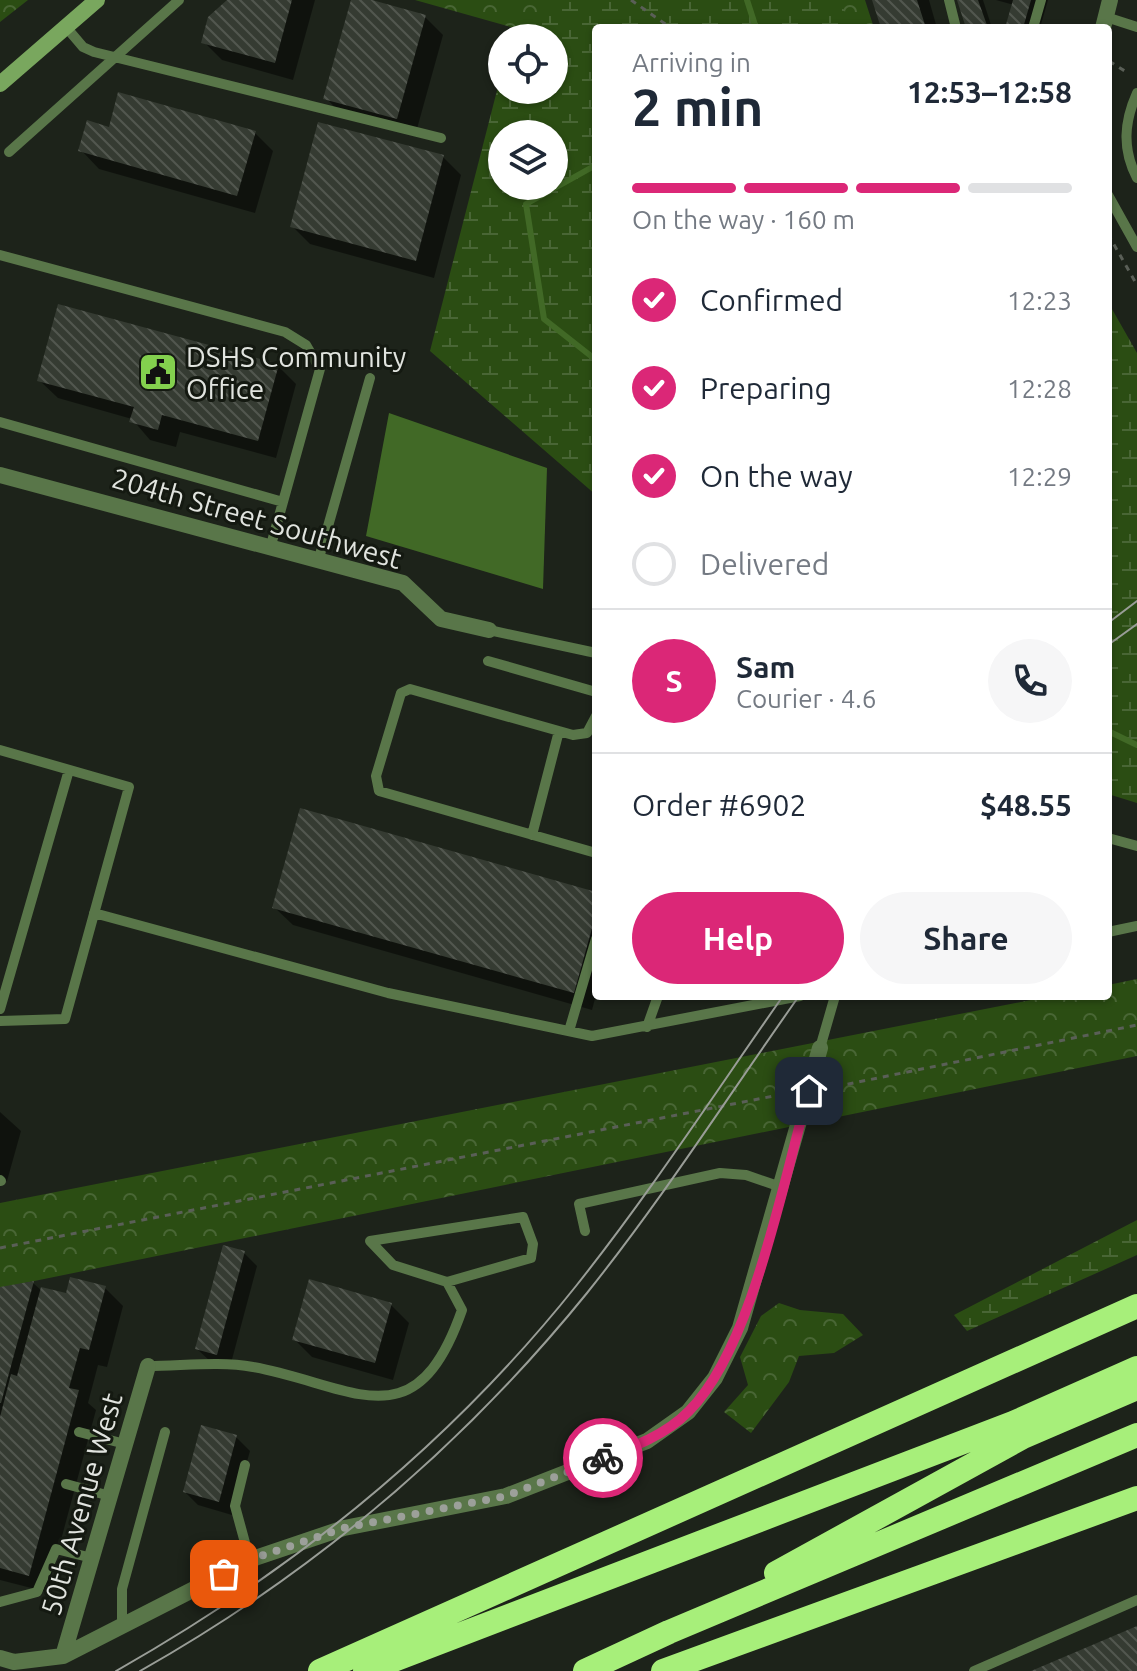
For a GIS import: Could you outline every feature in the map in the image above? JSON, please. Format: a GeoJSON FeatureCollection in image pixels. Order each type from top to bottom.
{"type":"FeatureCollection","features":[{"type":"Feature","properties":{"kind":"highway"},"geometry":{"type":"LineString","coordinates":[[320,1671],[1137,1306]]}},
{"type":"Feature","properties":{"kind":"highway"},"geometry":{"type":"LineString","coordinates":[[365,1671],[1013,1423],[1137,1368]]}},
{"type":"Feature","properties":{"kind":"highway"},"geometry":{"type":"LineString","coordinates":[[669,1632],[1023,1437],[1137,1388]]}},
{"type":"Feature","properties":{"kind":"highway"},"geometry":{"type":"LineString","coordinates":[[585,1671],[669,1632],[1137,1435]]}},
{"type":"Feature","properties":{"kind":"highway"},"geometry":{"type":"LineString","coordinates":[[663,1671],[1137,1498]]}},
{"type":"Feature","properties":{"kind":"street"},"geometry":{"type":"LineString","coordinates":[[0,84],[97,0]]}},
{"type":"Feature","properties":{"kind":"street"},"geometry":{"type":"LineString","coordinates":[[1104,23],[1110,0]]}},
{"type":"Feature","properties":{"kind":"street","name":"204th Street Southwest"},"geometry":{"type":"LineString","coordinates":[[0,475],[271,545],[403,583],[441,619],[489,630]]}},
{"type":"Feature","properties":{"kind":"street"},"geometry":{"type":"LineString","coordinates":[[0,1658],[14,1662],[63,1656],[250,1561],[344,1528],[506,1496],[647,1441],[688,1412],[715,1378],[740,1328],[820,1048]]}},
{"type":"Feature","properties":{"kind":"street","name":"50th Avenue West"},"geometry":{"type":"LineString","coordinates":[[63,1656],[148,1366]]}},
{"type":"Feature","properties":{"kind":"lane"},"geometry":{"type":"LineString","coordinates":[[9,152],[112,56],[179,0]]}},
{"type":"Feature","properties":{"kind":"lane"},"geometry":{"type":"LineString","coordinates":[[949,0],[955,24]]}},
{"type":"Feature","properties":{"kind":"lane"},"geometry":{"type":"LineString","coordinates":[[1034,24],[1041,0]]}},
{"type":"Feature","properties":{"kind":"lane"},"geometry":{"type":"LineString","coordinates":[[1104,23],[1137,27]]}},
{"type":"Feature","properties":{"kind":"lane"},"geometry":{"type":"LineString","coordinates":[[66,27],[83,47],[112,56],[441,138]]}},
{"type":"Feature","properties":{"kind":"lane"},"geometry":{"type":"LineString","coordinates":[[1137,93],[1127,119],[1132,142],[1128,160],[1137,178]]}},
{"type":"Feature","properties":{"kind":"lane"},"geometry":{"type":"LineString","coordinates":[[1112,202],[1137,247]]}},
{"type":"Feature","properties":{"kind":"lane"},"geometry":{"type":"LineString","coordinates":[[0,255],[285,332],[306,345],[320,369],[271,545]]}},
{"type":"Feature","properties":{"kind":"lane"},"geometry":{"type":"LineString","coordinates":[[319,558],[370,378]]}},
{"type":"Feature","properties":{"kind":"lane"},"geometry":{"type":"LineString","coordinates":[[0,422],[283,502]]}},
{"type":"Feature","properties":{"kind":"lane"},"geometry":{"type":"LineString","coordinates":[[489,630],[592,652]]}},
{"type":"Feature","properties":{"kind":"lane"},"geometry":{"type":"LineString","coordinates":[[488,661],[592,691]]}},
{"type":"Feature","properties":{"kind":"lane"},"geometry":{"type":"LineString","coordinates":[[592,724],[587,733],[559,731],[410,689],[401,693],[376,776],[379,791],[592,852]]}},
{"type":"Feature","properties":{"kind":"lane"},"geometry":{"type":"LineString","coordinates":[[532,835],[559,731]]}},
{"type":"Feature","properties":{"kind":"lane"},"geometry":{"type":"LineString","coordinates":[[0,750],[129,787],[65,1019],[0,1021]]}},
{"type":"Feature","properties":{"kind":"lane"},"geometry":{"type":"LineString","coordinates":[[0,1009],[69,770]]}},
{"type":"Feature","properties":{"kind":"lane"},"geometry":{"type":"LineString","coordinates":[[1112,839],[1137,846]]}},
{"type":"Feature","properties":{"kind":"lane"},"geometry":{"type":"LineString","coordinates":[[94,913],[388,993],[592,1036],[780,1000]]}},
{"type":"Feature","properties":{"kind":"lane"},"geometry":{"type":"LineString","coordinates":[[1112,931],[1137,926]]}},
{"type":"Feature","properties":{"kind":"lane"},"geometry":{"type":"LineString","coordinates":[[569,1031],[592,953]]}},
{"type":"Feature","properties":{"kind":"lane"},"geometry":{"type":"LineString","coordinates":[[647,1027],[657,1000]]}},
{"type":"Feature","properties":{"kind":"lane"},"geometry":{"type":"LineString","coordinates":[[820,1048],[834,1000]]}},
{"type":"Feature","properties":{"kind":"lane"},"geometry":{"type":"LineString","coordinates":[[585,1231],[579,1204],[720,1173],[746,1175],[781,1187]]}},
{"type":"Feature","properties":{"kind":"lane"},"geometry":{"type":"LineString","coordinates":[[148,1366],[251,1367],[372,1399],[399,1396],[430,1369],[455,1329],[462,1310],[447,1282],[393,1265],[370,1241],[523,1217],[533,1244],[531,1258],[447,1282]]}},
{"type":"Feature","properties":{"kind":"lane"},"geometry":{"type":"LineString","coordinates":[[79,1432],[125,1444]]}},
{"type":"Feature","properties":{"kind":"lane"},"geometry":{"type":"LineString","coordinates":[[122,1626],[122,1589],[165,1432]]}},
{"type":"Feature","properties":{"kind":"lane"},"geometry":{"type":"LineString","coordinates":[[245,1465],[235,1506],[250,1561]]}},
{"type":"Feature","properties":{"kind":"lane"},"geometry":{"type":"LineString","coordinates":[[66,1484],[110,1496]]}},
{"type":"Feature","properties":{"kind":"lane"},"geometry":{"type":"LineString","coordinates":[[0,1602],[37,1592],[56,1549],[92,1558]]}},
{"type":"Feature","properties":{"kind":"lane"},"geometry":{"type":"LineString","coordinates":[[974,1671],[1137,1600]]}},
{"type":"Feature","properties":{"kind":"path"},"geometry":{"type":"LineString","coordinates":[[631,0],[665,24]]}},
{"type":"Feature","properties":{"kind":"path"},"geometry":{"type":"LineString","coordinates":[[1112,63],[1128,73]]}},
{"type":"Feature","properties":{"kind":"path"},"geometry":{"type":"LineString","coordinates":[[1112,241],[1137,285]]}},
{"type":"Feature","properties":{"kind":"path"},"geometry":{"type":"LineString","coordinates":[[0,1248],[769,1094],[809,1091],[1137,1025]]}},
{"type":"Feature","properties":{"kind":"green space"},"geometry":{"type":"Polygon","coordinates":[[[0,0],[28,0],[0,22],[0,0]]]}},
{"type":"Feature","properties":{"kind":"green space"},"geometry":{"type":"Polygon","coordinates":[[[415,0],[865,0],[873,24],[592,24],[592,29],[568,34],[568,24],[500,24],[415,0]]]}},
{"type":"Feature","properties":{"kind":"green space"},"geometry":{"type":"Polygon","coordinates":[[[564,0],[839,0],[851,24],[592,24],[592,492],[430,351],[488,125],[488,200],[568,200],[568,120],[489,120],[494,104],[568,104],[568,24],[531,24],[564,0]]]}},
{"type":"Feature","properties":{"kind":"green space"},"geometry":{"type":"Polygon","coordinates":[[[1112,309],[1137,353],[1137,803],[1112,795],[1112,309]]]}},
{"type":"Feature","properties":{"kind":"green space"},"geometry":{"type":"Polygon","coordinates":[[[1137,979],[1137,1056],[0,1288],[0,1203],[1031,1000],[1112,1000],[1112,984],[1137,979]]]}},
{"type":"Feature","properties":{"kind":"green space"},"geometry":{"type":"Polygon","coordinates":[[[1137,1220],[1137,1255],[967,1331],[954,1315],[1137,1220]]]}},
{"type":"Feature","properties":{"kind":"green space"},"geometry":{"type":"Polygon","coordinates":[[[779,1303],[800,1310],[843,1314],[863,1335],[834,1353],[799,1356],[789,1382],[751,1433],[724,1412],[748,1385],[740,1357],[761,1316],[779,1303]]]}},
{"type":"Feature","properties":{"kind":"shaded area"},"geometry":{"type":"Polygon","coordinates":[[[389,413],[547,468],[543,589],[366,536],[389,413]]]}},
{"type":"Feature","properties":{"kind":"building"},"geometry":{"type":"Polygon","coordinates":[[[227,0],[292,0],[275,63],[201,43],[208,17],[227,0]]]}},
{"type":"Feature","properties":{"kind":"building"},"geometry":{"type":"Polygon","coordinates":[[[351,0],[372,0],[426,15],[397,119],[323,99],[351,0]]]}},
{"type":"Feature","properties":{"kind":"building"},"geometry":{"type":"Polygon","coordinates":[[[872,0],[917,0],[925,24],[880,24],[872,0]]]}},
{"type":"Feature","properties":{"kind":"building"},"geometry":{"type":"Polygon","coordinates":[[[957,0],[978,0],[987,24],[965,24],[957,0]]]}},
{"type":"Feature","properties":{"kind":"building"},"geometry":{"type":"Polygon","coordinates":[[[1013,0],[1031,0],[1024,24],[1006,24],[1013,0]]]}},
{"type":"Feature","properties":{"kind":"building"},"geometry":{"type":"Polygon","coordinates":[[[118,92],[256,131],[237,196],[78,151],[87,120],[109,127],[118,92]]]}},
{"type":"Feature","properties":{"kind":"building"},"geometry":{"type":"Polygon","coordinates":[[[318,122],[444,155],[416,261],[290,227],[318,122]]]}},
{"type":"Feature","properties":{"kind":"building"},"geometry":{"type":"Polygon","coordinates":[[[58,304],[279,364],[258,441],[162,415],[158,430],[129,422],[134,407],[37,381],[58,304]]]}},
{"type":"Feature","properties":{"kind":"building"},"geometry":{"type":"Polygon","coordinates":[[[300,808],[592,891],[592,928],[574,993],[272,908],[300,808]]]}},
{"type":"Feature","properties":{"kind":"building"},"geometry":{"type":"Polygon","coordinates":[[[223,1245],[245,1251],[217,1355],[195,1349],[223,1245]]]}},
{"type":"Feature","properties":{"kind":"building"},"geometry":{"type":"Polygon","coordinates":[[[70,1277],[106,1286],[89,1350],[80,1348],[69,1388],[79,1390],[29,1576],[0,1568],[0,1417],[11,1374],[17,1376],[41,1287],[66,1293],[70,1277]]]}},
{"type":"Feature","properties":{"kind":"building"},"geometry":{"type":"Polygon","coordinates":[[[309,1279],[392,1303],[375,1363],[292,1340],[309,1279]]]}},
{"type":"Feature","properties":{"kind":"building"},"geometry":{"type":"Polygon","coordinates":[[[34,1281],[1,1403],[0,1403],[0,1287],[34,1281]]]}},
{"type":"Feature","properties":{"kind":"building"},"geometry":{"type":"Polygon","coordinates":[[[201,1425],[237,1435],[219,1502],[183,1492],[201,1425]]]}},
{"type":"Feature","properties":{"kind":"building"},"geometry":{"type":"Polygon","coordinates":[[[1137,1626],[1137,1671],[1031,1671],[1137,1626]]]}},
{"type":"Feature","properties":{"kind":"waterway"},"geometry":{"type":"LineString","coordinates":[[747,0],[755,24]]}},
{"type":"Feature","properties":{"kind":"waterway"},"geometry":{"type":"LineString","coordinates":[[592,167],[526,204],[544,319],[592,357]]}},
{"type":"Feature","properties":{"kind":"waterway"},"geometry":{"type":"LineString","coordinates":[[1112,733],[1137,745]]}},
{"type":"Feature","properties":{"kind":"tram line"},"geometry":{"type":"LineString","coordinates":[[1112,620],[1137,601]]}},
{"type":"Feature","properties":{"kind":"tram line"},"geometry":{"type":"LineString","coordinates":[[1112,642],[1137,624]]}},
{"type":"Feature","properties":{"kind":"tram line"},"geometry":{"type":"LineString","coordinates":[[116,1671],[181,1633],[305,1547],[364,1501],[476,1399],[527,1344],[603,1251],[780,1000]]}},
{"type":"Feature","properties":{"kind":"tram line"},"geometry":{"type":"LineString","coordinates":[[140,1671],[265,1593],[324,1549],[382,1503],[489,1403],[539,1349],[615,1257],[796,1000]]}},
{"type":"Feature","properties":{"kind":"way so far"},"geometry":{"type":"LineString","coordinates":[[224,1574],[255,1558],[344,1528],[506,1496],[603,1458]]}},
{"type":"Feature","properties":{"kind":"place","name":"DSHS Community Office"},"geometry":{"type":"Point","coordinates":[158,372]}},
{"type":"Feature","properties":{"kind":"route"},"geometry":{"type":"LineString","coordinates":[[603,1458],[647,1441],[688,1412],[715,1378],[740,1328],[809,1091]]}}]}
